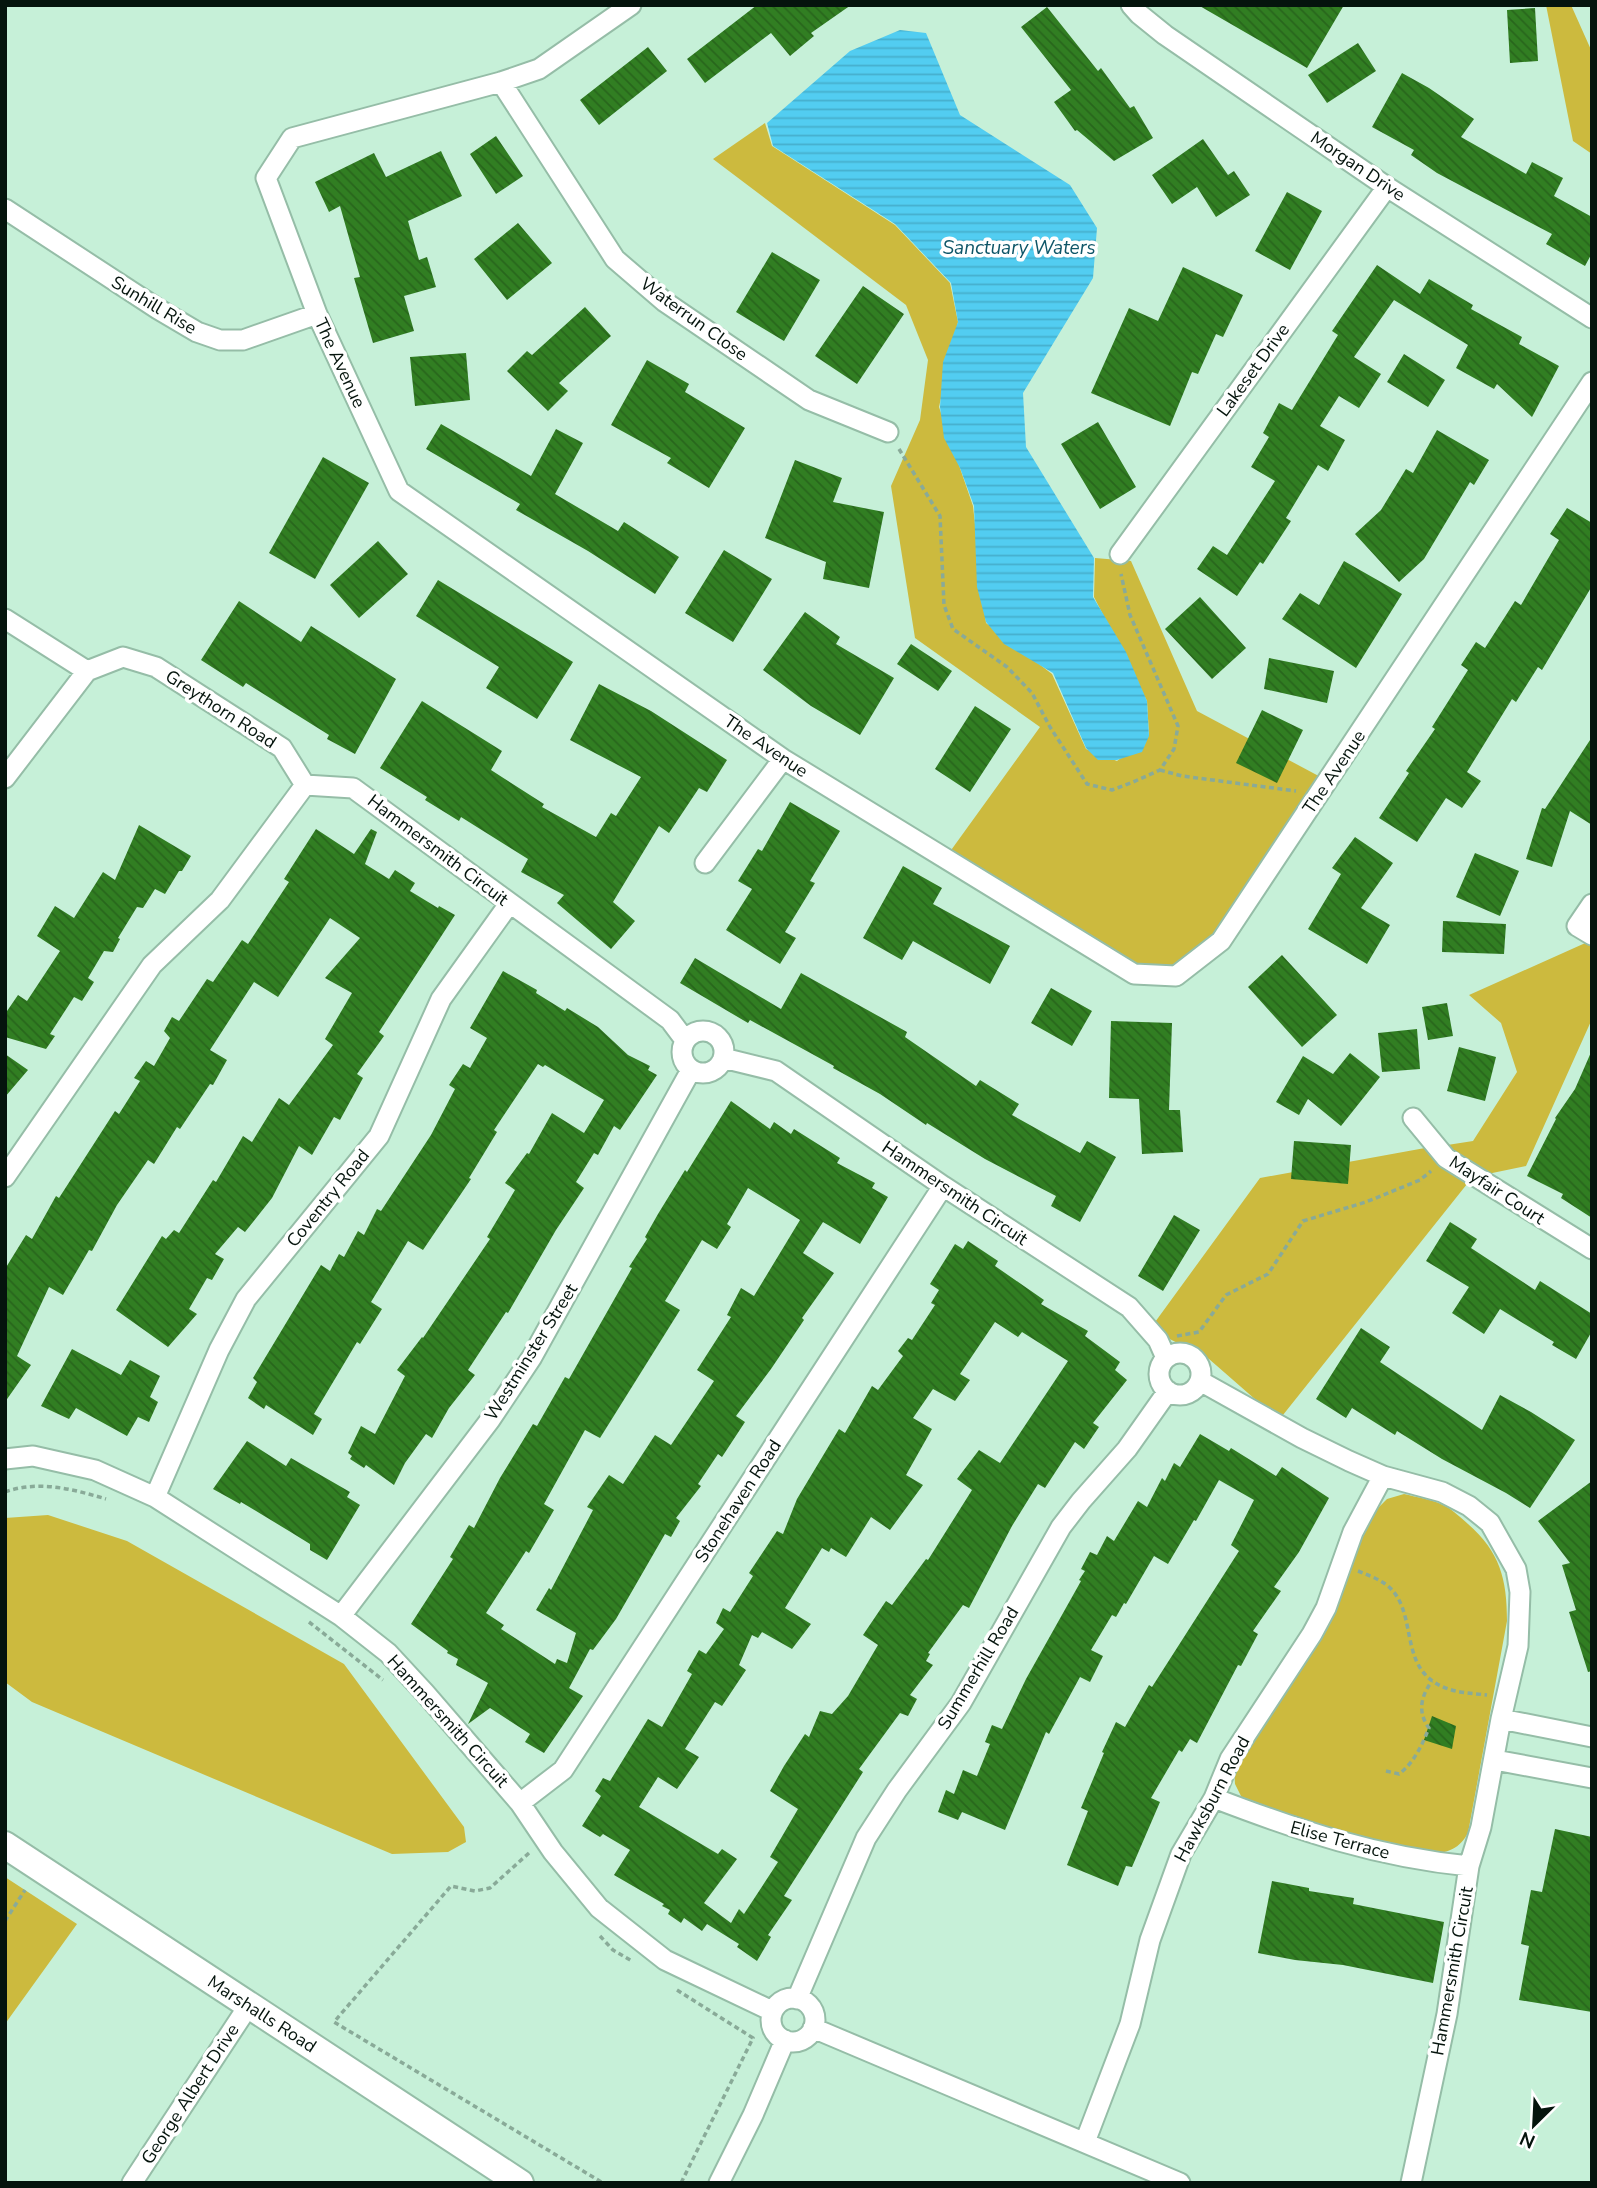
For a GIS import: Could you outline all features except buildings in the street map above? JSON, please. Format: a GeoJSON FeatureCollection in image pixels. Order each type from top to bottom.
{"type":"FeatureCollection","features":[{"type":"Feature","properties":{"kind":"street","name":"The Avenue"},"geometry":{"type":"LineString","coordinates":[[631,5],[539,69],[502,82],[292,138],[266,178],[317,314],[399,491],[783,759],[1134,974],[1176,976],[1221,942],[1592,382]]}},
{"type":"Feature","properties":{"kind":"street","name":"Morgan Drive"},"geometry":{"type":"LineString","coordinates":[[1131,5],[1139,15],[1165,35],[1387,187],[1592,318]]}},
{"type":"Feature","properties":{"kind":"street","name":"Waterrun Close"},"geometry":{"type":"LineString","coordinates":[[502,82],[615,259],[665,302],[809,400],[888,432]]}},
{"type":"Feature","properties":{"kind":"street","name":"Lakeset Drive"},"geometry":{"type":"LineString","coordinates":[[1120,554],[1387,187]]}},
{"type":"Feature","properties":{"kind":"street","name":"Sunhill Rise"},"geometry":{"type":"LineString","coordinates":[[5,209],[158,309],[197,332],[220,341],[243,340],[317,314]]}},
{"type":"Feature","properties":{"kind":"street"},"geometry":{"type":"LineString","coordinates":[[5,619],[87,671],[5,778]]}},
{"type":"Feature","properties":{"kind":"street","name":"Greythorn Road"},"geometry":{"type":"LineString","coordinates":[[87,671],[123,657],[156,667],[282,748],[305,785]]}},
{"type":"Feature","properties":{"kind":"street"},"geometry":{"type":"LineString","coordinates":[[705,863],[783,759]]}},
{"type":"Feature","properties":{"kind":"street"},"geometry":{"type":"LineString","coordinates":[[5,1177],[152,965],[220,900],[305,785]]}},
{"type":"Feature","properties":{"kind":"street","name":"Hammersmith Circuit"},"geometry":{"type":"LineString","coordinates":[[305,785],[353,788],[670,1020],[685,1040]]}},
{"type":"Feature","properties":{"kind":"street","name":"Coventry Road"},"geometry":{"type":"LineString","coordinates":[[155,1497],[219,1350],[246,1299],[379,1136],[441,999],[509,904]]}},
{"type":"Feature","properties":{"kind":"street"},"geometry":{"type":"LineString","coordinates":[[1592,904],[1577,926],[1592,935]]}},
{"type":"Feature","properties":{"kind":"street"},"geometry":{"type":"LineString","coordinates":[[705,1031],[718,1035],[724,1047],[723,1058],[710,1072],[691,1070],[682,1058],[680,1048],[685,1040],[691,1033],[705,1031]]}},
{"type":"Feature","properties":{"kind":"street","name":"Hammersmith Circuit"},"geometry":{"type":"LineString","coordinates":[[723,1058],[776,1070],[943,1186],[1129,1307],[1162,1349]]}},
{"type":"Feature","properties":{"kind":"street","name":"Westminster Street"},"geometry":{"type":"LineString","coordinates":[[341,1616],[490,1420],[532,1357],[691,1070]]}},
{"type":"Feature","properties":{"kind":"street","name":"Mayfair Court"},"geometry":{"type":"LineString","coordinates":[[1413,1118],[1446,1158],[1592,1249]]}},
{"type":"Feature","properties":{"kind":"street","name":"Stonehaven Road"},"geometry":{"type":"LineString","coordinates":[[520,1804],[563,1770],[943,1186]]}},
{"type":"Feature","properties":{"kind":"street"},"geometry":{"type":"LineString","coordinates":[[1162,1349],[1191,1355],[1198,1362],[1202,1371],[1195,1390],[1183,1395],[1168,1391],[1162,1384],[1159,1366],[1162,1349]]}},
{"type":"Feature","properties":{"kind":"street","name":"Hammersmith Circuit"},"geometry":{"type":"LineString","coordinates":[[1200,1381],[1302,1438],[1383,1476],[1442,1492],[1469,1506],[1490,1523],[1516,1569],[1520,1592],[1518,1646],[1481,1826],[1469,1866],[1447,2014],[1411,2183]]}},
{"type":"Feature","properties":{"kind":"street","name":"Summerhill Road"},"geometry":{"type":"LineString","coordinates":[[797,1998],[866,1838],[897,1790],[961,1703],[1060,1527],[1127,1449],[1168,1391]]}},
{"type":"Feature","properties":{"kind":"street","name":"Hammersmith Circuit"},"geometry":{"type":"LineString","coordinates":[[5,1459],[33,1456],[94,1470],[155,1497],[341,1616],[388,1653],[520,1804],[553,1852],[599,1908],[665,1960],[772,2011]]}},
{"type":"Feature","properties":{"kind":"street","name":"Hawksburn Road"},"geometry":{"type":"LineString","coordinates":[[1085,2142],[1130,2024],[1162,1903],[1181,1854],[1214,1798],[1230,1759],[1321,1617],[1353,1532],[1383,1476]]}},
{"type":"Feature","properties":{"kind":"street"},"geometry":{"type":"LineString","coordinates":[[1501,1719],[1592,1737]]}},
{"type":"Feature","properties":{"kind":"street"},"geometry":{"type":"LineString","coordinates":[[1495,1760],[1592,1779]]}},
{"type":"Feature","properties":{"kind":"street","name":"Elise Terrace"},"geometry":{"type":"LineString","coordinates":[[1214,1798],[1292,1828],[1374,1851],[1427,1862],[1469,1866]]}},
{"type":"Feature","properties":{"kind":"street","name":"Marshalls Road"},"geometry":{"type":"LineString","coordinates":[[5,1845],[520,2183]]}},
{"type":"Feature","properties":{"kind":"street"},"geometry":{"type":"LineString","coordinates":[[797,1998],[807,2003],[812,2010],[813,2028],[803,2039],[785,2040],[774,2031],[772,2011],[781,2001],[797,1998]]}},
{"type":"Feature","properties":{"kind":"street","name":"George Albert Drive"},"geometry":{"type":"LineString","coordinates":[[132,2183],[249,2005]]}},
{"type":"Feature","properties":{"kind":"street"},"geometry":{"type":"LineString","coordinates":[[813,2028],[1180,2183]]}},
{"type":"Feature","properties":{"kind":"street"},"geometry":{"type":"LineString","coordinates":[[719,2183],[785,2040]]}},
{"type":"Feature","properties":{"kind":"path"},"geometry":{"type":"LineString","coordinates":[[888,432],[940,516],[944,606],[953,629],[1007,667],[1032,693],[1050,727],[1087,784],[1112,790],[1160,770],[1174,749],[1178,726],[1130,615],[1122,584],[1120,554]]}},
{"type":"Feature","properties":{"kind":"path"},"geometry":{"type":"LineString","coordinates":[[1160,770],[1182,776],[1320,794]]}},
{"type":"Feature","properties":{"kind":"path"},"geometry":{"type":"LineString","coordinates":[[1162,1349],[1199,1332],[1226,1295],[1268,1274],[1303,1221],[1366,1202],[1420,1180],[1446,1158]]}},
{"type":"Feature","properties":{"kind":"path"},"geometry":{"type":"LineString","coordinates":[[5,1492],[21,1486],[70,1489],[114,1501]]}},
{"type":"Feature","properties":{"kind":"path"},"geometry":{"type":"LineString","coordinates":[[1340,1563],[1390,1588],[1403,1606],[1410,1645],[1416,1660],[1432,1681],[1453,1690],[1506,1697]]}},
{"type":"Feature","properties":{"kind":"path"},"geometry":{"type":"LineString","coordinates":[[302,1617],[344,1647],[393,1688]]}},
{"type":"Feature","properties":{"kind":"path"},"geometry":{"type":"LineString","coordinates":[[1386,1771],[1399,1774],[1408,1768],[1424,1740],[1429,1728],[1422,1719],[1422,1699],[1432,1681]]}},
{"type":"Feature","properties":{"kind":"path"},"geometry":{"type":"LineString","coordinates":[[529,1853],[490,1888],[475,1891],[451,1886],[334,2022],[603,2183]]}},
{"type":"Feature","properties":{"kind":"path"},"geometry":{"type":"LineString","coordinates":[[5,1921],[25,1890]]}},
{"type":"Feature","properties":{"kind":"path"},"geometry":{"type":"LineString","coordinates":[[681,2183],[753,2038]]}},
{"type":"Feature","properties":{"kind":"shaded area"},"geometry":{"type":"Polygon","coordinates":[[[1546,5],[1571,5],[1592,52],[1592,154],[1573,141],[1546,5]]]}},
{"type":"Feature","properties":{"kind":"shaded area"},"geometry":{"type":"Polygon","coordinates":[[[765,123],[772,146],[895,225],[950,283],[958,322],[939,407],[973,506],[986,623],[1052,674],[1086,749],[1117,761],[1149,735],[1147,701],[1094,597],[1095,558],[1131,561],[1197,711],[1328,781],[1220,941],[1176,976],[1134,974],[949,853],[1040,727],[915,638],[891,486],[920,420],[928,360],[906,305],[713,159],[765,123]]]}},
{"type":"Feature","properties":{"kind":"shaded area"},"geometry":{"type":"Polygon","coordinates":[[[1592,940],[1592,1019],[1526,1166],[1473,1177],[1428,1148],[1473,1141],[1517,1072],[1501,1023],[1469,995],[1592,940]]]}},
{"type":"Feature","properties":{"kind":"shaded area"},"geometry":{"type":"Polygon","coordinates":[[[1425,1148],[1471,1179],[1279,1420],[1209,1359],[1150,1329],[1260,1178],[1425,1148]]]}},
{"type":"Feature","properties":{"kind":"shaded area"},"geometry":{"type":"Polygon","coordinates":[[[1404,1494],[1445,1506],[1479,1534],[1500,1567],[1507,1606],[1507,1621],[1468,1833],[1453,1849],[1432,1854],[1303,1824],[1242,1798],[1235,1784],[1234,1767],[1344,1570],[1372,1514],[1387,1499],[1404,1494]]]}},
{"type":"Feature","properties":{"kind":"shaded area"},"geometry":{"type":"Polygon","coordinates":[[[48,1515],[127,1541],[344,1664],[464,1827],[466,1842],[448,1852],[392,1854],[32,1702],[5,1682],[5,1518],[48,1515]]]}},
{"type":"Feature","properties":{"kind":"shaded area"},"geometry":{"type":"Polygon","coordinates":[[[5,1877],[77,1924],[5,2024],[5,1877]]]}},
{"type":"Feature","properties":{"kind":"water","name":"Sanctuary Waters"},"geometry":{"type":"Polygon","coordinates":[[[900,30],[926,33],[960,115],[1070,185],[1097,228],[1093,278],[1023,393],[1026,447],[1094,558],[1093,597],[1126,652],[1147,701],[1149,736],[1142,752],[1117,760],[1098,760],[1086,748],[1053,673],[1004,644],[986,622],[977,587],[974,506],[960,468],[944,438],[940,407],[943,362],[958,322],[951,283],[895,224],[773,146],[767,123],[850,51],[900,30]]]}}]}
